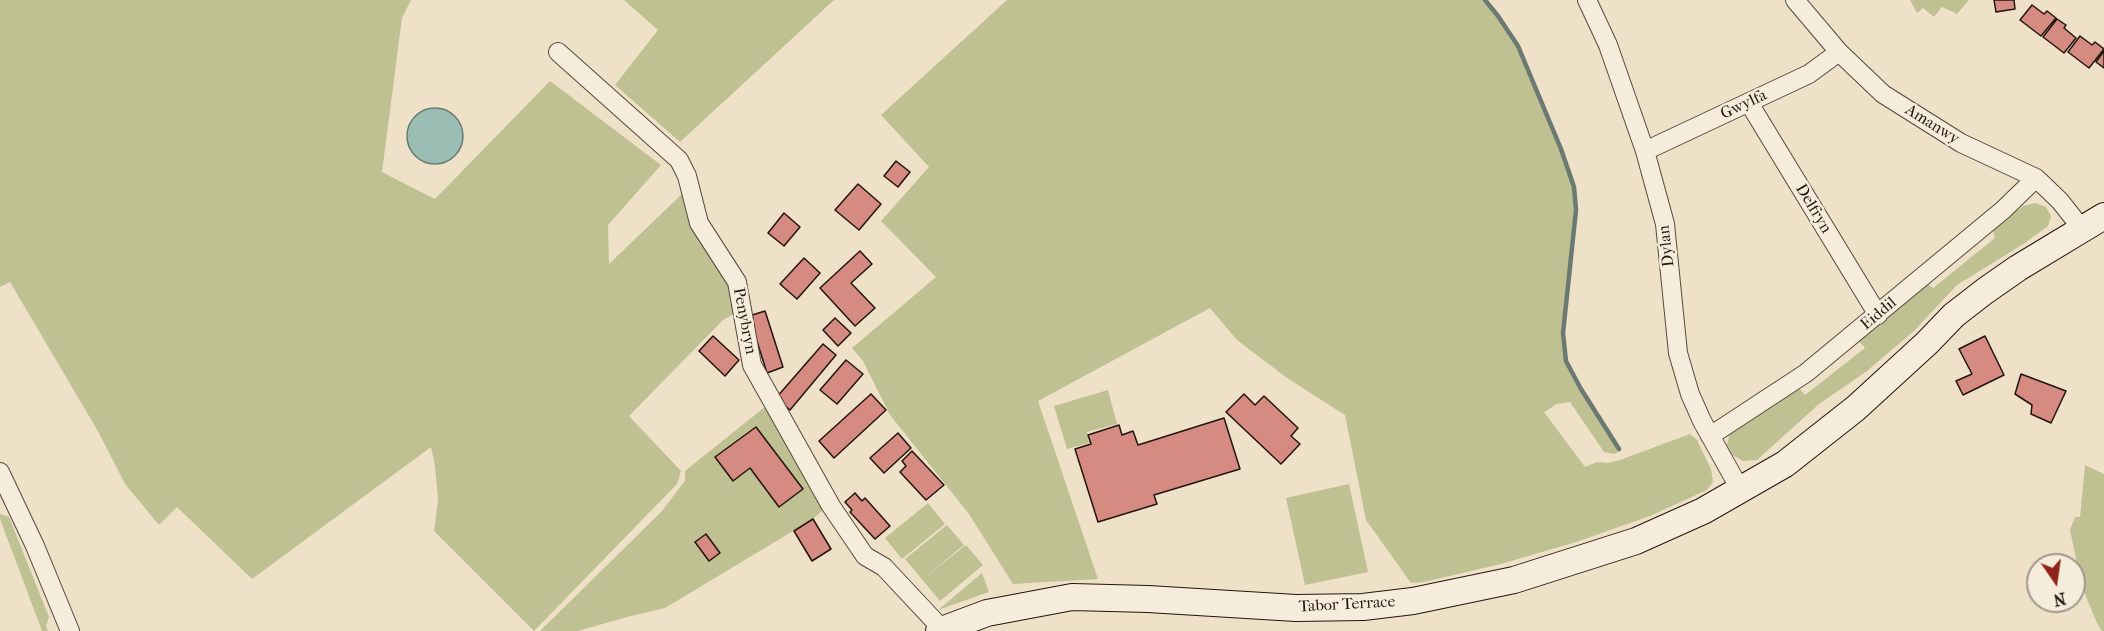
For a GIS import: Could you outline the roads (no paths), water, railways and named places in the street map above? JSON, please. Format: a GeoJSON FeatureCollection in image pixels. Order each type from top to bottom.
{"type":"FeatureCollection","features":[{"type":"Feature","properties":{"kind":"main road","name":"Tabor Terrace"},"geometry":{"type":"LineString","coordinates":[[941,630],[987,613],[1072,597],[1296,608],[1364,607],[1413,601],[1515,579],[1636,541],[1703,511],[1785,464],[1856,408],[1954,315],[2018,268],[2104,216]]}},
{"type":"Feature","properties":{"kind":"street","name":"Dylan"},"geometry":{"type":"LineString","coordinates":[[1587,0],[1608,45],[1645,151],[1665,224],[1678,353],[1690,394],[1710,436],[1741,491]]}},
{"type":"Feature","properties":{"kind":"street","name":"Amanwy"},"geometry":{"type":"LineString","coordinates":[[1796,0],[1839,52],[1882,94],[1961,143],[2036,177],[2060,201],[2082,229]]}},
{"type":"Feature","properties":{"kind":"street","name":"Penybryn"},"geometry":{"type":"LineString","coordinates":[[558,52],[679,160],[687,176],[699,223],[737,282],[752,365],[762,383],[831,506],[865,556],[884,567],[941,630]]}},
{"type":"Feature","properties":{"kind":"street","name":"Gwylfa"},"geometry":{"type":"LineString","coordinates":[[1645,151],[1809,74],[1839,52]]}},
{"type":"Feature","properties":{"kind":"street","name":"Delfryn"},"geometry":{"type":"LineString","coordinates":[[1749,103],[1878,315]]}},
{"type":"Feature","properties":{"kind":"street","name":"Eiddil"},"geometry":{"type":"LineString","coordinates":[[1710,436],[1806,373],[2003,210],[2036,177]]}},
{"type":"Feature","properties":{"kind":"street"},"geometry":{"type":"LineString","coordinates":[[0,472],[7,500],[70,631]]}},
{"type":"Feature","properties":{"kind":"water"},"geometry":{"type":"Polygon","coordinates":[[[429,108],[441,108],[455,116],[463,130],[461,147],[455,156],[441,164],[429,164],[412,152],[407,142],[407,130],[419,113],[429,108]]]}},
{"type":"Feature","properties":{"kind":"waterway"},"geometry":{"type":"LineString","coordinates":[[1485,0],[1518,46],[1561,149],[1574,187],[1576,210],[1563,333],[1566,361],[1619,449]]}}]}
